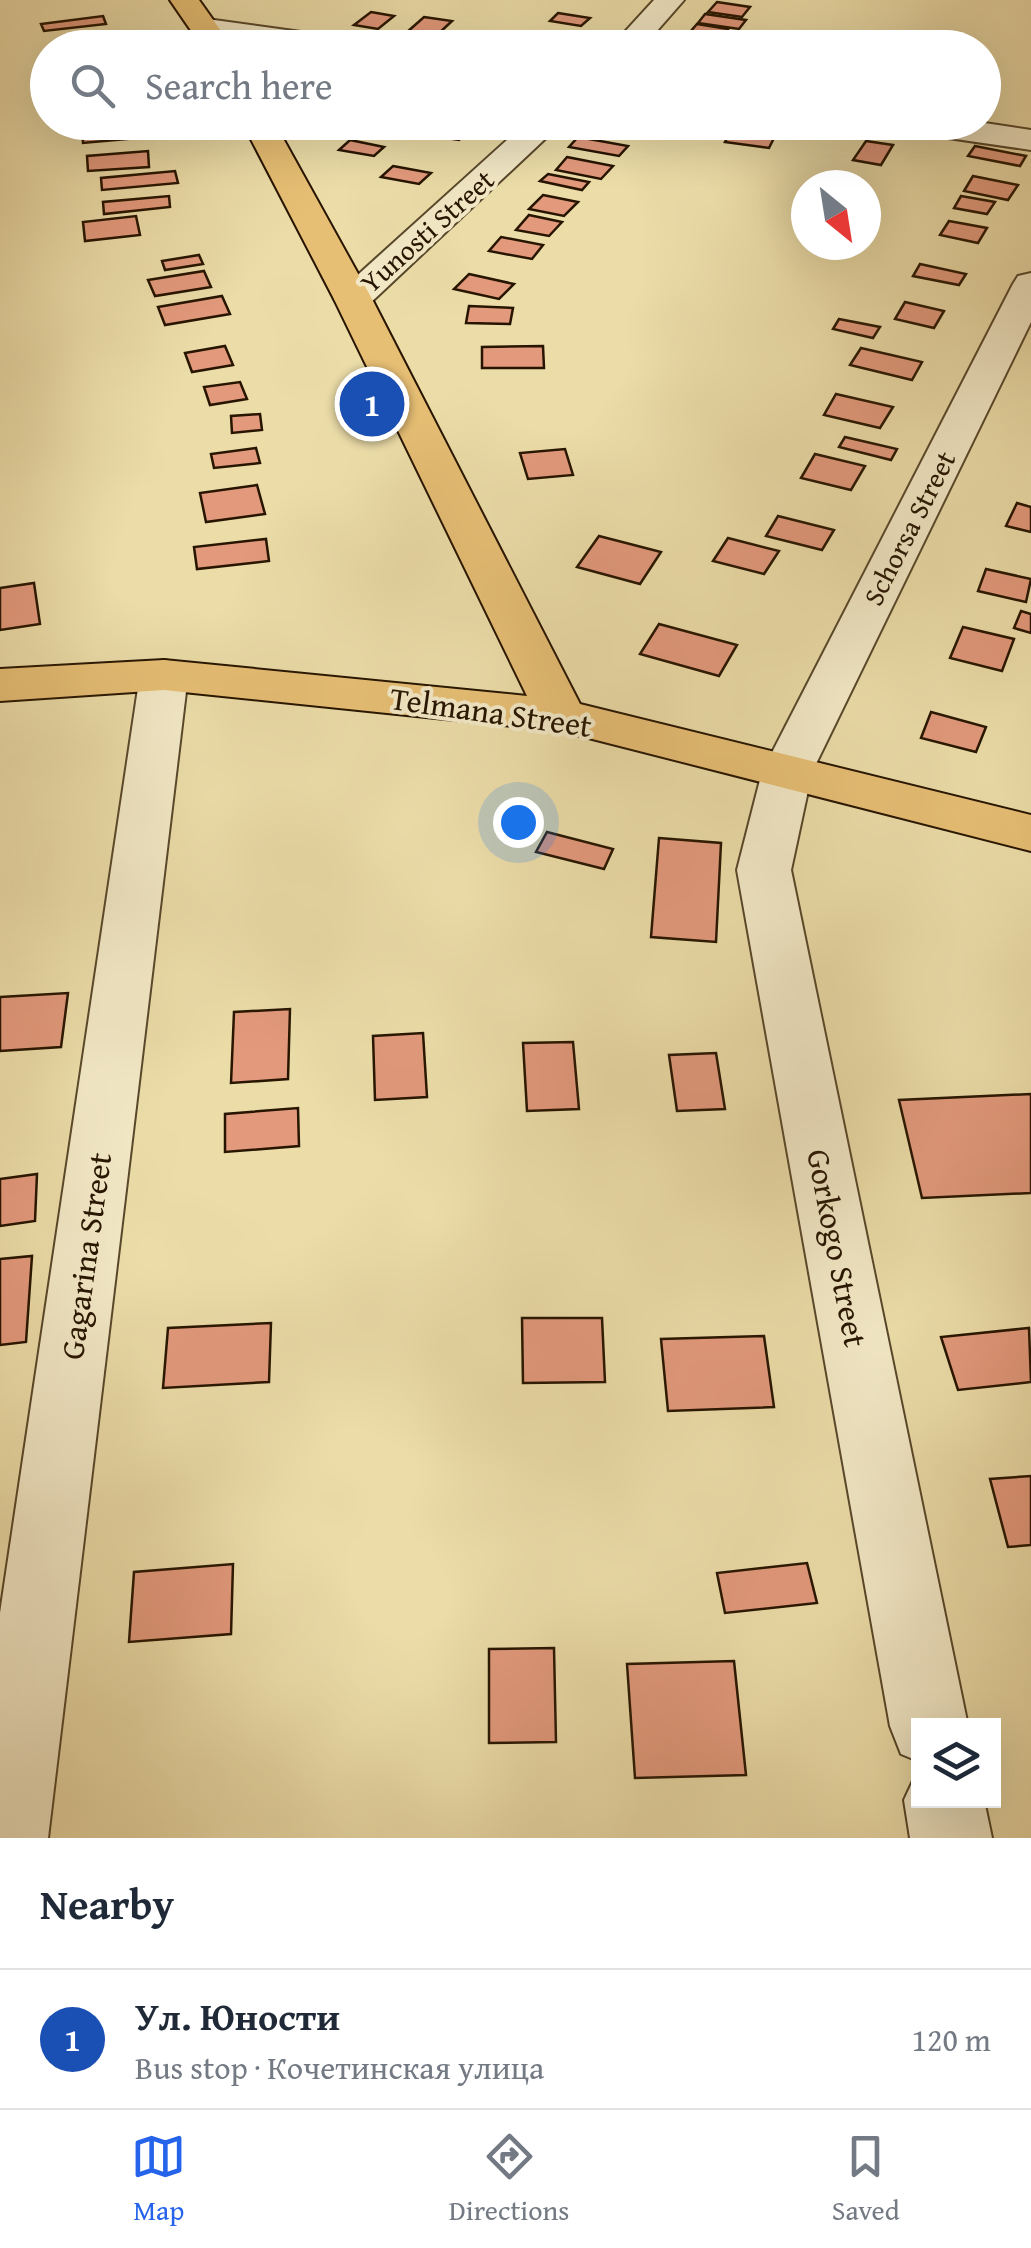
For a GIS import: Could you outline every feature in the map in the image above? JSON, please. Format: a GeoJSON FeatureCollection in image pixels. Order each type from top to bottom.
{"type":"FeatureCollection","features":[{"type":"Feature","properties":{"kind":"main road"},"geometry":{"type":"LineString","coordinates":[[184,0],[207,30]]}},
{"type":"Feature","properties":{"kind":"main road"},"geometry":{"type":"LineString","coordinates":[[268,140],[353,299],[561,716]]}},
{"type":"Feature","properties":{"kind":"main road","name":"Telmana Street"},"geometry":{"type":"LineString","coordinates":[[0,685],[164,675],[561,716],[1031,833]]}},
{"type":"Feature","properties":{"kind":"street"},"geometry":{"type":"LineString","coordinates":[[641,30],[670,0]]}},
{"type":"Feature","properties":{"kind":"street"},"geometry":{"type":"LineString","coordinates":[[1001,136],[1031,140]]}},
{"type":"Feature","properties":{"kind":"street","name":"Yunosti Street"},"geometry":{"type":"LineString","coordinates":[[353,299],[526,140]]}},
{"type":"Feature","properties":{"kind":"street","name":"Schorsa Street"},"geometry":{"type":"LineString","coordinates":[[787,772],[1031,284]]}},
{"type":"Feature","properties":{"kind":"street","name":"Gagarina Street"},"geometry":{"type":"LineString","coordinates":[[7,1838],[164,675]]}},
{"type":"Feature","properties":{"kind":"street","name":"Gorkogo Street"},"geometry":{"type":"LineString","coordinates":[[787,772],[764,870],[928,1718]]}},
{"type":"Feature","properties":{"kind":"street"},"geometry":{"type":"LineString","coordinates":[[945,1808],[951,1838]]}},
{"type":"Feature","properties":{"kind":"building"},"geometry":{"type":"Polygon","coordinates":[[[717,2],[750,7],[742,17],[708,12],[717,2]]]}},
{"type":"Feature","properties":{"kind":"building"},"geometry":{"type":"Polygon","coordinates":[[[371,12],[394,16],[378,29],[354,25],[371,12]]]}},
{"type":"Feature","properties":{"kind":"building"},"geometry":{"type":"Polygon","coordinates":[[[558,13],[590,18],[581,26],[550,21],[558,13]]]}},
{"type":"Feature","properties":{"kind":"building"},"geometry":{"type":"Polygon","coordinates":[[[705,14],[746,20],[739,29],[698,23],[705,14]]]}},
{"type":"Feature","properties":{"kind":"building"},"geometry":{"type":"Polygon","coordinates":[[[103,16],[106,24],[44,30],[41,24],[103,16]]]}},
{"type":"Feature","properties":{"kind":"building"},"geometry":{"type":"Polygon","coordinates":[[[424,17],[452,21],[442,30],[409,30],[424,17]]]}},
{"type":"Feature","properties":{"kind":"building"},"geometry":{"type":"Polygon","coordinates":[[[697,24],[728,29],[727,30],[692,30],[697,24]]]}},
{"type":"Feature","properties":{"kind":"building"},"geometry":{"type":"Polygon","coordinates":[[[350,140],[384,147],[374,156],[339,150],[350,140]]]}},
{"type":"Feature","properties":{"kind":"building"},"geometry":{"type":"Polygon","coordinates":[[[575,140],[628,146],[619,156],[569,147],[575,140]]]}},
{"type":"Feature","properties":{"kind":"building"},"geometry":{"type":"Polygon","coordinates":[[[726,140],[773,140],[769,148],[726,140]]]}},
{"type":"Feature","properties":{"kind":"building"},"geometry":{"type":"Polygon","coordinates":[[[866,141],[893,145],[881,165],[853,160],[866,141]]]}},
{"type":"Feature","properties":{"kind":"building"},"geometry":{"type":"Polygon","coordinates":[[[975,146],[1026,156],[1020,166],[968,156],[975,146]]]}},
{"type":"Feature","properties":{"kind":"building"},"geometry":{"type":"Polygon","coordinates":[[[148,151],[149,167],[88,171],[87,156],[148,151]]]}},
{"type":"Feature","properties":{"kind":"building"},"geometry":{"type":"Polygon","coordinates":[[[567,157],[613,166],[601,179],[556,170],[567,157]]]}},
{"type":"Feature","properties":{"kind":"building"},"geometry":{"type":"Polygon","coordinates":[[[393,166],[431,173],[419,184],[381,177],[393,166]]]}},
{"type":"Feature","properties":{"kind":"building"},"geometry":{"type":"Polygon","coordinates":[[[175,171],[178,183],[102,190],[101,178],[175,171]]]}},
{"type":"Feature","properties":{"kind":"building"},"geometry":{"type":"Polygon","coordinates":[[[548,174],[589,182],[582,190],[540,181],[548,174]]]}},
{"type":"Feature","properties":{"kind":"building"},"geometry":{"type":"Polygon","coordinates":[[[973,176],[1018,185],[1008,200],[964,191],[973,176]]]}},
{"type":"Feature","properties":{"kind":"building"},"geometry":{"type":"Polygon","coordinates":[[[543,195],[578,202],[564,216],[529,209],[543,195]]]}},
{"type":"Feature","properties":{"kind":"building"},"geometry":{"type":"Polygon","coordinates":[[[169,196],[170,207],[104,214],[103,202],[169,196]]]}},
{"type":"Feature","properties":{"kind":"building"},"geometry":{"type":"Polygon","coordinates":[[[961,196],[995,202],[987,214],[954,208],[961,196]]]}},
{"type":"Feature","properties":{"kind":"building"},"geometry":{"type":"Polygon","coordinates":[[[529,215],[562,222],[549,236],[516,230],[529,215]]]}},
{"type":"Feature","properties":{"kind":"building"},"geometry":{"type":"Polygon","coordinates":[[[136,216],[140,235],[85,241],[83,222],[136,216]]]}},
{"type":"Feature","properties":{"kind":"building"},"geometry":{"type":"Polygon","coordinates":[[[949,221],[987,228],[978,243],[940,235],[949,221]]]}},
{"type":"Feature","properties":{"kind":"building"},"geometry":{"type":"Polygon","coordinates":[[[501,237],[543,245],[532,259],[489,251],[501,237]]]}},
{"type":"Feature","properties":{"kind":"building"},"geometry":{"type":"Polygon","coordinates":[[[199,255],[203,264],[165,270],[162,261],[199,255]]]}},
{"type":"Feature","properties":{"kind":"building"},"geometry":{"type":"Polygon","coordinates":[[[920,264],[966,274],[959,285],[913,276],[920,264]]]}},
{"type":"Feature","properties":{"kind":"building"},"geometry":{"type":"Polygon","coordinates":[[[204,271],[211,287],[155,296],[148,280],[204,271]]]}},
{"type":"Feature","properties":{"kind":"building"},"geometry":{"type":"Polygon","coordinates":[[[469,274],[514,284],[499,299],[454,289],[469,274]]]}},
{"type":"Feature","properties":{"kind":"building"},"geometry":{"type":"Polygon","coordinates":[[[222,296],[230,314],[165,325],[158,307],[222,296]]]}},
{"type":"Feature","properties":{"kind":"building"},"geometry":{"type":"Polygon","coordinates":[[[905,302],[944,311],[934,328],[895,319],[905,302]]]}},
{"type":"Feature","properties":{"kind":"building"},"geometry":{"type":"Polygon","coordinates":[[[469,306],[513,308],[510,324],[466,323],[469,306]]]}},
{"type":"Feature","properties":{"kind":"building"},"geometry":{"type":"Polygon","coordinates":[[[839,319],[880,327],[873,338],[833,329],[839,319]]]}},
{"type":"Feature","properties":{"kind":"building"},"geometry":{"type":"Polygon","coordinates":[[[225,346],[233,365],[192,372],[185,353],[225,346]]]}},
{"type":"Feature","properties":{"kind":"building"},"geometry":{"type":"Polygon","coordinates":[[[543,346],[544,368],[482,368],[482,347],[543,346]]]}},
{"type":"Feature","properties":{"kind":"building"},"geometry":{"type":"Polygon","coordinates":[[[861,348],[922,362],[912,380],[850,365],[861,348]]]}},
{"type":"Feature","properties":{"kind":"building"},"geometry":{"type":"Polygon","coordinates":[[[240,382],[247,399],[210,405],[204,387],[240,382]]]}},
{"type":"Feature","properties":{"kind":"building"},"geometry":{"type":"Polygon","coordinates":[[[836,394],[893,407],[880,428],[824,415],[836,394]]]}},
{"type":"Feature","properties":{"kind":"building"},"geometry":{"type":"Polygon","coordinates":[[[260,414],[262,430],[232,433],[231,416],[260,414]]]}},
{"type":"Feature","properties":{"kind":"building"},"geometry":{"type":"Polygon","coordinates":[[[845,437],[897,449],[891,460],[839,447],[845,437]]]}},
{"type":"Feature","properties":{"kind":"building"},"geometry":{"type":"Polygon","coordinates":[[[256,448],[260,463],[214,468],[211,454],[256,448]]]}},
{"type":"Feature","properties":{"kind":"building"},"geometry":{"type":"Polygon","coordinates":[[[565,449],[573,475],[528,479],[520,453],[565,449]]]}},
{"type":"Feature","properties":{"kind":"building"},"geometry":{"type":"Polygon","coordinates":[[[815,454],[865,466],[851,490],[801,478],[815,454]]]}},
{"type":"Feature","properties":{"kind":"building"},"geometry":{"type":"Polygon","coordinates":[[[257,485],[265,514],[206,522],[200,493],[257,485]]]}},
{"type":"Feature","properties":{"kind":"building"},"geometry":{"type":"Polygon","coordinates":[[[1017,503],[1031,507],[1031,532],[1006,526],[1017,503]]]}},
{"type":"Feature","properties":{"kind":"building"},"geometry":{"type":"Polygon","coordinates":[[[778,516],[834,530],[822,550],[766,536],[778,516]]]}},
{"type":"Feature","properties":{"kind":"building"},"geometry":{"type":"Polygon","coordinates":[[[599,536],[661,552],[640,584],[577,567],[599,536]]]}},
{"type":"Feature","properties":{"kind":"building"},"geometry":{"type":"Polygon","coordinates":[[[728,538],[779,551],[764,574],[713,561],[728,538]]]}},
{"type":"Feature","properties":{"kind":"building"},"geometry":{"type":"Polygon","coordinates":[[[266,539],[269,561],[197,569],[194,547],[266,539]]]}},
{"type":"Feature","properties":{"kind":"building"},"geometry":{"type":"Polygon","coordinates":[[[986,569],[1031,579],[1026,602],[978,591],[986,569]]]}},
{"type":"Feature","properties":{"kind":"building"},"geometry":{"type":"Polygon","coordinates":[[[34,583],[40,624],[0,630],[0,588],[34,583]]]}},
{"type":"Feature","properties":{"kind":"building"},"geometry":{"type":"Polygon","coordinates":[[[1021,611],[1031,614],[1031,633],[1014,628],[1021,611]]]}},
{"type":"Feature","properties":{"kind":"building"},"geometry":{"type":"Polygon","coordinates":[[[659,624],[737,645],[719,676],[640,654],[659,624]]]}},
{"type":"Feature","properties":{"kind":"building"},"geometry":{"type":"Polygon","coordinates":[[[963,627],[1014,639],[1002,671],[950,658],[963,627]]]}},
{"type":"Feature","properties":{"kind":"building"},"geometry":{"type":"Polygon","coordinates":[[[931,712],[986,727],[976,752],[921,738],[931,712]]]}},
{"type":"Feature","properties":{"kind":"building"},"geometry":{"type":"Polygon","coordinates":[[[547,832],[613,849],[604,869],[536,852],[547,832]]]}},
{"type":"Feature","properties":{"kind":"building"},"geometry":{"type":"Polygon","coordinates":[[[659,838],[721,843],[716,942],[651,937],[659,838]]]}},
{"type":"Feature","properties":{"kind":"building"},"geometry":{"type":"Polygon","coordinates":[[[68,993],[61,1047],[0,1051],[0,997],[68,993]]]}},
{"type":"Feature","properties":{"kind":"building"},"geometry":{"type":"Polygon","coordinates":[[[290,1009],[288,1079],[231,1083],[234,1012],[290,1009]]]}},
{"type":"Feature","properties":{"kind":"building"},"geometry":{"type":"Polygon","coordinates":[[[423,1033],[427,1097],[375,1100],[373,1036],[423,1033]]]}},
{"type":"Feature","properties":{"kind":"building"},"geometry":{"type":"Polygon","coordinates":[[[573,1042],[579,1109],[527,1111],[523,1043],[573,1042]]]}},
{"type":"Feature","properties":{"kind":"building"},"geometry":{"type":"Polygon","coordinates":[[[716,1053],[725,1109],[677,1111],[669,1055],[716,1053]]]}},
{"type":"Feature","properties":{"kind":"building"},"geometry":{"type":"Polygon","coordinates":[[[1031,1094],[1031,1193],[922,1198],[899,1100],[1031,1094]]]}},
{"type":"Feature","properties":{"kind":"building"},"geometry":{"type":"Polygon","coordinates":[[[298,1108],[299,1146],[225,1152],[225,1114],[298,1108]]]}},
{"type":"Feature","properties":{"kind":"building"},"geometry":{"type":"Polygon","coordinates":[[[37,1174],[35,1221],[0,1226],[0,1179],[37,1174]]]}},
{"type":"Feature","properties":{"kind":"building"},"geometry":{"type":"Polygon","coordinates":[[[32,1256],[26,1342],[0,1345],[0,1259],[32,1256]]]}},
{"type":"Feature","properties":{"kind":"building"},"geometry":{"type":"Polygon","coordinates":[[[522,1318],[602,1318],[605,1382],[523,1383],[522,1318]]]}},
{"type":"Feature","properties":{"kind":"building"},"geometry":{"type":"Polygon","coordinates":[[[271,1323],[269,1382],[163,1388],[168,1328],[271,1323]]]}},
{"type":"Feature","properties":{"kind":"building"},"geometry":{"type":"Polygon","coordinates":[[[1029,1328],[1031,1382],[958,1390],[941,1337],[1029,1328]]]}},
{"type":"Feature","properties":{"kind":"building"},"geometry":{"type":"Polygon","coordinates":[[[764,1336],[774,1407],[668,1411],[661,1339],[764,1336]]]}},
{"type":"Feature","properties":{"kind":"building"},"geometry":{"type":"Polygon","coordinates":[[[1031,1476],[1031,1545],[1008,1547],[990,1479],[1031,1476]]]}},
{"type":"Feature","properties":{"kind":"building"},"geometry":{"type":"Polygon","coordinates":[[[807,1563],[817,1603],[725,1613],[717,1573],[807,1563]]]}},
{"type":"Feature","properties":{"kind":"building"},"geometry":{"type":"Polygon","coordinates":[[[233,1564],[231,1634],[129,1642],[134,1572],[233,1564]]]}},
{"type":"Feature","properties":{"kind":"building"},"geometry":{"type":"Polygon","coordinates":[[[554,1648],[556,1742],[489,1743],[489,1649],[554,1648]]]}},
{"type":"Feature","properties":{"kind":"building"},"geometry":{"type":"Polygon","coordinates":[[[734,1661],[746,1775],[635,1778],[627,1664],[734,1661]]]}},
{"type":"Feature","properties":{"kind":"place","name":"Ул. Юности"},"geometry":{"type":"Point","coordinates":[372,404]}}]}
